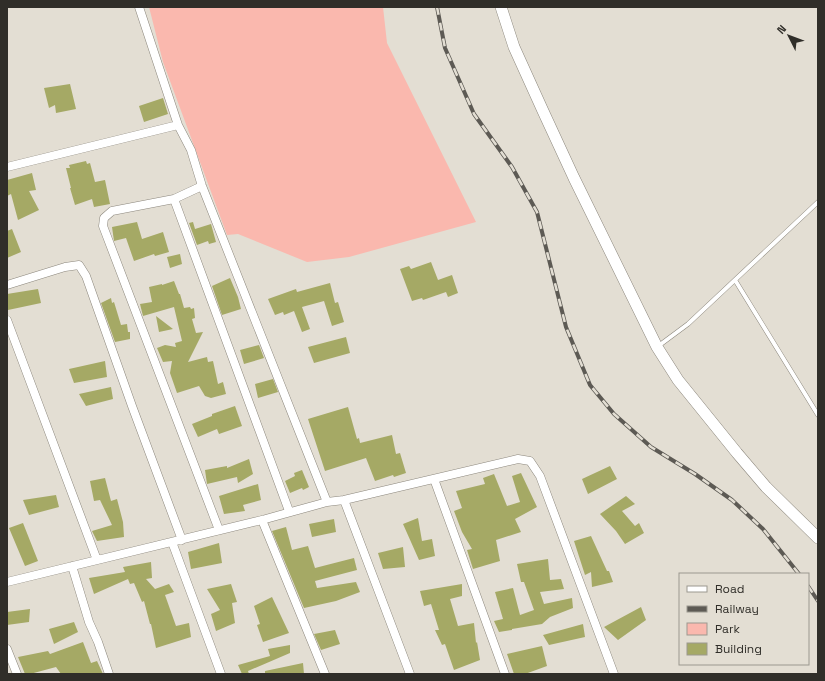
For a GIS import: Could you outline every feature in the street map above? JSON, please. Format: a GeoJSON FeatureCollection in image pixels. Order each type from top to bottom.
{"type":"FeatureCollection","features":[{"type":"Feature","properties":{"kind":"street"},"geometry":{"type":"LineString","coordinates":[[139,7],[178,125],[191,150],[202,186],[327,502]]}},
{"type":"Feature","properties":{"kind":"street"},"geometry":{"type":"LineString","coordinates":[[501,7],[514,47],[543,111],[574,178],[657,347],[678,380],[737,453],[766,487],[818,538]]}},
{"type":"Feature","properties":{"kind":"street"},"geometry":{"type":"LineString","coordinates":[[7,167],[178,125]]}},
{"type":"Feature","properties":{"kind":"street"},"geometry":{"type":"LineString","coordinates":[[202,186],[174,199],[112,211],[104,218],[103,226],[219,530]]}},
{"type":"Feature","properties":{"kind":"street"},"geometry":{"type":"LineString","coordinates":[[174,199],[289,511]]}},
{"type":"Feature","properties":{"kind":"street"},"geometry":{"type":"LineString","coordinates":[[7,285],[65,267],[78,265],[86,276],[182,540]]}},
{"type":"Feature","properties":{"kind":"street"},"geometry":{"type":"LineString","coordinates":[[7,320],[97,560]]}},
{"type":"Feature","properties":{"kind":"street"},"geometry":{"type":"LineString","coordinates":[[7,582],[262,520],[289,511],[327,502],[344,500],[518,459],[530,462],[540,476],[614,674]]}},
{"type":"Feature","properties":{"kind":"street"},"geometry":{"type":"LineString","coordinates":[[434,479],[505,674]]}},
{"type":"Feature","properties":{"kind":"street"},"geometry":{"type":"LineString","coordinates":[[344,500],[410,674]]}},
{"type":"Feature","properties":{"kind":"street"},"geometry":{"type":"LineString","coordinates":[[262,520],[325,674]]}},
{"type":"Feature","properties":{"kind":"street"},"geometry":{"type":"LineString","coordinates":[[172,542],[221,674]]}},
{"type":"Feature","properties":{"kind":"street"},"geometry":{"type":"LineString","coordinates":[[72,566],[88,622],[98,642],[109,674]]}},
{"type":"Feature","properties":{"kind":"street"},"geometry":{"type":"LineString","coordinates":[[7,649],[16,674]]}},
{"type":"Feature","properties":{"kind":"lane"},"geometry":{"type":"LineString","coordinates":[[657,347],[679,332],[818,202]]}},
{"type":"Feature","properties":{"kind":"lane"},"geometry":{"type":"LineString","coordinates":[[736,280],[818,415]]}},
{"type":"Feature","properties":{"kind":"green space"},"geometry":{"type":"Polygon","coordinates":[[[149,7],[383,7],[387,43],[476,222],[349,257],[307,262],[238,234],[227,235],[163,62],[149,7]]]}},
{"type":"Feature","properties":{"kind":"building"},"geometry":{"type":"Polygon","coordinates":[[[70,84],[76,109],[56,113],[55,105],[49,108],[44,88],[70,84]]]}},
{"type":"Feature","properties":{"kind":"building"},"geometry":{"type":"Polygon","coordinates":[[[163,98],[168,114],[144,122],[139,106],[163,98]]]}},
{"type":"Feature","properties":{"kind":"building"},"geometry":{"type":"Polygon","coordinates":[[[86,161],[87,164],[90,163],[95,182],[105,180],[110,204],[94,207],[92,199],[75,205],[66,168],[70,168],[69,165],[86,161]]]}},
{"type":"Feature","properties":{"kind":"building"},"geometry":{"type":"Polygon","coordinates":[[[32,173],[36,190],[29,191],[39,210],[18,220],[11,194],[7,196],[7,180],[32,173]]]}},
{"type":"Feature","properties":{"kind":"building"},"geometry":{"type":"Polygon","coordinates":[[[137,222],[142,239],[163,232],[169,252],[155,256],[154,254],[134,261],[126,238],[114,241],[112,227],[137,222]]]}},
{"type":"Feature","properties":{"kind":"building"},"geometry":{"type":"Polygon","coordinates":[[[193,222],[195,229],[211,224],[216,242],[209,244],[208,241],[197,245],[189,223],[193,222]]]}},
{"type":"Feature","properties":{"kind":"building"},"geometry":{"type":"Polygon","coordinates":[[[12,229],[21,252],[7,258],[7,231],[12,229]]]}},
{"type":"Feature","properties":{"kind":"building"},"geometry":{"type":"Polygon","coordinates":[[[180,254],[182,264],[170,268],[167,257],[180,254]]]}},
{"type":"Feature","properties":{"kind":"building"},"geometry":{"type":"Polygon","coordinates":[[[431,262],[438,280],[452,275],[458,293],[448,297],[446,292],[423,300],[422,298],[412,301],[400,269],[409,266],[411,269],[431,262]]]}},
{"type":"Feature","properties":{"kind":"building"},"geometry":{"type":"Polygon","coordinates":[[[230,278],[241,309],[222,315],[212,286],[230,278]]]}},
{"type":"Feature","properties":{"kind":"building"},"geometry":{"type":"Polygon","coordinates":[[[174,281],[184,308],[194,308],[195,318],[192,319],[196,333],[203,332],[188,362],[207,357],[208,362],[213,361],[218,384],[223,382],[226,394],[211,398],[205,396],[199,386],[177,393],[170,373],[172,361],[163,362],[157,348],[165,345],[176,347],[175,343],[182,341],[174,307],[143,316],[140,304],[152,302],[149,287],[174,281]]]}},
{"type":"Feature","properties":{"kind":"building"},"geometry":{"type":"Polygon","coordinates":[[[330,283],[335,303],[338,302],[344,322],[332,326],[324,301],[302,307],[310,329],[302,332],[294,311],[284,315],[283,312],[275,315],[268,299],[296,289],[297,292],[330,283]]]}},
{"type":"Feature","properties":{"kind":"building"},"geometry":{"type":"Polygon","coordinates":[[[38,289],[41,303],[8,310],[7,294],[38,289]]]}},
{"type":"Feature","properties":{"kind":"building"},"geometry":{"type":"Polygon","coordinates":[[[111,298],[112,303],[114,302],[121,325],[127,324],[128,332],[130,332],[130,339],[115,342],[101,303],[111,298]]]}},
{"type":"Feature","properties":{"kind":"building"},"geometry":{"type":"Polygon","coordinates":[[[156,316],[173,329],[159,332],[156,316]]]}},
{"type":"Feature","properties":{"kind":"building"},"geometry":{"type":"Polygon","coordinates":[[[346,337],[350,353],[314,363],[308,347],[346,337]]]}},
{"type":"Feature","properties":{"kind":"building"},"geometry":{"type":"Polygon","coordinates":[[[259,345],[264,358],[244,364],[240,350],[259,345]]]}},
{"type":"Feature","properties":{"kind":"building"},"geometry":{"type":"Polygon","coordinates":[[[105,361],[107,377],[74,383],[69,369],[105,361]]]}},
{"type":"Feature","properties":{"kind":"building"},"geometry":{"type":"Polygon","coordinates":[[[273,379],[278,392],[258,398],[255,384],[273,379]]]}},
{"type":"Feature","properties":{"kind":"building"},"geometry":{"type":"Polygon","coordinates":[[[111,387],[113,399],[86,406],[79,394],[111,387]]]}},
{"type":"Feature","properties":{"kind":"building"},"geometry":{"type":"Polygon","coordinates":[[[235,406],[242,426],[219,434],[217,429],[198,437],[192,424],[212,416],[212,414],[235,406]]]}},
{"type":"Feature","properties":{"kind":"building"},"geometry":{"type":"Polygon","coordinates":[[[348,407],[357,439],[359,438],[360,443],[392,435],[396,454],[400,453],[406,473],[394,477],[393,475],[375,481],[366,458],[325,471],[308,419],[348,407]]]}},
{"type":"Feature","properties":{"kind":"building"},"geometry":{"type":"Polygon","coordinates":[[[249,459],[253,474],[238,483],[237,477],[207,484],[205,470],[227,466],[227,468],[249,459]]]}},
{"type":"Feature","properties":{"kind":"building"},"geometry":{"type":"Polygon","coordinates":[[[610,466],[617,479],[588,494],[582,479],[610,466]]]}},
{"type":"Feature","properties":{"kind":"building"},"geometry":{"type":"Polygon","coordinates":[[[302,470],[309,487],[290,493],[285,481],[295,476],[294,473],[302,470]]]}},
{"type":"Feature","properties":{"kind":"building"},"geometry":{"type":"Polygon","coordinates":[[[521,473],[537,507],[515,519],[521,532],[496,540],[500,561],[473,569],[467,550],[472,549],[462,532],[454,511],[462,508],[456,491],[485,484],[483,478],[494,474],[507,506],[520,502],[512,476],[521,473]]]}},
{"type":"Feature","properties":{"kind":"building"},"geometry":{"type":"Polygon","coordinates":[[[105,478],[111,501],[117,499],[123,522],[124,537],[97,541],[92,531],[112,525],[100,500],[94,501],[90,481],[105,478]]]}},
{"type":"Feature","properties":{"kind":"building"},"geometry":{"type":"Polygon","coordinates":[[[258,484],[261,500],[243,505],[245,511],[224,514],[219,496],[258,484]]]}},
{"type":"Feature","properties":{"kind":"building"},"geometry":{"type":"Polygon","coordinates":[[[56,495],[59,507],[29,515],[23,500],[56,495]]]}},
{"type":"Feature","properties":{"kind":"building"},"geometry":{"type":"Polygon","coordinates":[[[626,496],[635,504],[622,511],[635,526],[639,523],[644,533],[625,544],[616,531],[600,514],[626,496]]]}},
{"type":"Feature","properties":{"kind":"building"},"geometry":{"type":"Polygon","coordinates":[[[418,518],[422,541],[432,539],[435,556],[419,560],[403,524],[418,518]]]}},
{"type":"Feature","properties":{"kind":"building"},"geometry":{"type":"Polygon","coordinates":[[[334,519],[336,532],[312,537],[309,524],[334,519]]]}},
{"type":"Feature","properties":{"kind":"building"},"geometry":{"type":"Polygon","coordinates":[[[23,523],[38,561],[25,566],[9,528],[23,523]]]}},
{"type":"Feature","properties":{"kind":"building"},"geometry":{"type":"Polygon","coordinates":[[[286,527],[292,550],[308,546],[315,568],[354,558],[357,570],[315,581],[317,588],[356,582],[360,592],[336,601],[304,608],[272,531],[286,527]]]}},
{"type":"Feature","properties":{"kind":"building"},"geometry":{"type":"Polygon","coordinates":[[[591,536],[613,582],[592,587],[591,572],[585,575],[574,541],[591,536]]]}},
{"type":"Feature","properties":{"kind":"building"},"geometry":{"type":"Polygon","coordinates":[[[219,543],[222,563],[191,569],[188,552],[219,543]]]}},
{"type":"Feature","properties":{"kind":"building"},"geometry":{"type":"Polygon","coordinates":[[[403,547],[405,567],[383,569],[378,553],[403,547]]]}},
{"type":"Feature","properties":{"kind":"building"},"geometry":{"type":"Polygon","coordinates":[[[548,559],[550,580],[561,579],[564,589],[540,592],[544,604],[572,598],[573,608],[550,617],[542,624],[499,632],[494,621],[503,619],[495,592],[513,588],[520,615],[534,610],[524,582],[521,582],[517,564],[548,559]]]}},
{"type":"Feature","properties":{"kind":"building"},"geometry":{"type":"Polygon","coordinates":[[[151,562],[152,578],[146,579],[155,589],[169,584],[174,592],[165,595],[176,626],[189,623],[191,637],[156,648],[144,601],[142,602],[134,583],[130,584],[128,579],[94,594],[89,578],[125,572],[123,567],[151,562]]]}},
{"type":"Feature","properties":{"kind":"building"},"geometry":{"type":"Polygon","coordinates":[[[231,584],[237,602],[232,603],[235,623],[216,631],[211,614],[220,610],[207,589],[231,584]]]}},
{"type":"Feature","properties":{"kind":"building"},"geometry":{"type":"Polygon","coordinates":[[[462,584],[462,596],[450,599],[458,626],[474,623],[476,643],[477,642],[480,660],[454,670],[445,644],[442,645],[435,630],[439,630],[431,604],[424,606],[420,591],[462,584]]]}},
{"type":"Feature","properties":{"kind":"building"},"geometry":{"type":"Polygon","coordinates":[[[272,597],[289,633],[263,642],[257,625],[260,624],[254,606],[272,597]]]}},
{"type":"Feature","properties":{"kind":"building"},"geometry":{"type":"Polygon","coordinates":[[[641,607],[646,620],[618,640],[604,627],[641,607]]]}},
{"type":"Feature","properties":{"kind":"building"},"geometry":{"type":"Polygon","coordinates":[[[30,609],[29,622],[7,625],[7,612],[30,609]]]}},
{"type":"Feature","properties":{"kind":"building"},"geometry":{"type":"Polygon","coordinates":[[[74,622],[78,632],[54,644],[49,629],[74,622]]]}},
{"type":"Feature","properties":{"kind":"building"},"geometry":{"type":"Polygon","coordinates":[[[583,624],[585,637],[549,645],[543,635],[583,624]]]}},
{"type":"Feature","properties":{"kind":"building"},"geometry":{"type":"Polygon","coordinates":[[[335,630],[340,644],[321,650],[314,634],[335,630]]]}},
{"type":"Feature","properties":{"kind":"building"},"geometry":{"type":"Polygon","coordinates":[[[83,642],[91,663],[97,661],[103,674],[61,674],[56,667],[25,674],[18,657],[48,651],[50,654],[83,642]]]}},
{"type":"Feature","properties":{"kind":"building"},"geometry":{"type":"Polygon","coordinates":[[[290,645],[290,653],[248,671],[249,674],[242,674],[238,665],[270,656],[268,649],[290,645]]]}},
{"type":"Feature","properties":{"kind":"building"},"geometry":{"type":"Polygon","coordinates":[[[542,646],[547,666],[525,674],[514,674],[507,654],[542,646]]]}},
{"type":"Feature","properties":{"kind":"building"},"geometry":{"type":"Polygon","coordinates":[[[303,663],[304,674],[265,674],[265,671],[303,663]]]}},
{"type":"Feature","properties":{"kind":"railway"},"geometry":{"type":"LineString","coordinates":[[437,7],[445,48],[474,114],[512,167],[537,212],[566,327],[590,385],[614,414],[651,447],[695,474],[732,500],[763,529],[798,573]]}},
{"type":"Feature","properties":{"kind":"railway"},"geometry":{"type":"LineString","coordinates":[[809,588],[818,601]]}}]}
